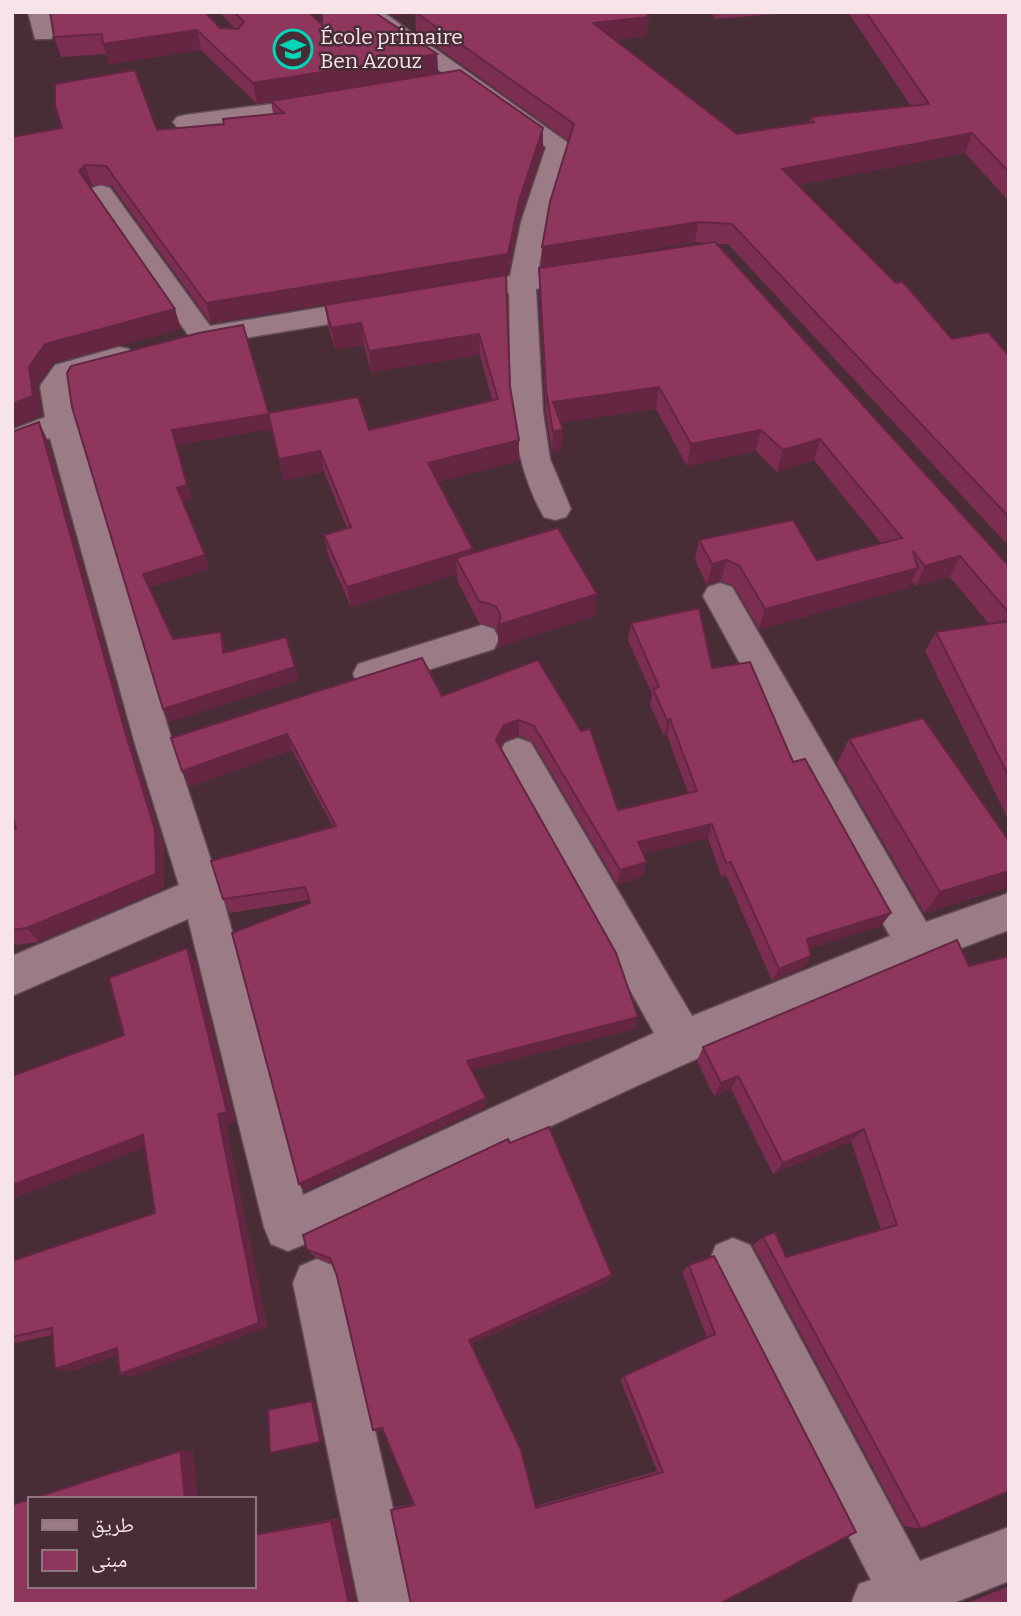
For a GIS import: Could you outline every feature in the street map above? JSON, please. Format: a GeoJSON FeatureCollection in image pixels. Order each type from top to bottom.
{"type":"FeatureCollection","features":[{"type":"Feature","properties":{"kind":"street"},"geometry":{"type":"LineString","coordinates":[[378,19],[414,23]]}},
{"type":"Feature","properties":{"kind":"street"},"geometry":{"type":"LineString","coordinates":[[378,19],[559,145],[534,222],[522,283],[528,412],[534,459],[555,509]]}},
{"type":"Feature","properties":{"kind":"street"},"geometry":{"type":"LineString","coordinates":[[435,85],[462,80]]}},
{"type":"Feature","properties":{"kind":"street"},"geometry":{"type":"LineString","coordinates":[[185,122],[352,99]]}},
{"type":"Feature","properties":{"kind":"street"},"geometry":{"type":"LineString","coordinates":[[101,193],[191,338],[615,267]]}},
{"type":"Feature","properties":{"kind":"street"},"geometry":{"type":"LineString","coordinates":[[143,349],[65,372],[55,386],[61,422],[167,740],[202,894],[288,1227],[682,1041],[916,943],[1009,911]]}},
{"type":"Feature","properties":{"kind":"street"},"geometry":{"type":"LineString","coordinates":[[12,442],[61,422]]}},
{"type":"Feature","properties":{"kind":"street"},"geometry":{"type":"LineString","coordinates":[[720,596],[916,943]]}},
{"type":"Feature","properties":{"kind":"street"},"geometry":{"type":"LineString","coordinates":[[338,685],[482,639]]}},
{"type":"Feature","properties":{"kind":"street"},"geometry":{"type":"LineString","coordinates":[[518,754],[682,1041]]}},
{"type":"Feature","properties":{"kind":"street"},"geometry":{"type":"LineString","coordinates":[[12,976],[202,894]]}},
{"type":"Feature","properties":{"kind":"street"},"geometry":{"type":"LineString","coordinates":[[733,1262],[893,1598],[1009,1554]]}},
{"type":"Feature","properties":{"kind":"street"},"geometry":{"type":"LineString","coordinates":[[317,1283],[387,1604]]}},
{"type":"Feature","properties":{"kind":"building"},"geometry":{"type":"Polygon","coordinates":[[[50,12],[205,12],[220,28],[238,29],[244,22],[234,12],[309,12],[322,25],[322,12],[374,12],[437,54],[253,83],[197,30],[103,44],[102,34],[54,37],[50,12]]]}},
{"type":"Feature","properties":{"kind":"building"},"geometry":{"type":"Polygon","coordinates":[[[415,12],[646,12],[649,17],[593,23],[737,134],[814,122],[810,117],[929,104],[866,12],[1009,12],[1009,172],[972,133],[782,169],[896,283],[902,281],[952,339],[988,332],[1009,356],[1009,517],[732,224],[698,222],[542,247],[550,202],[574,124],[415,12]]]}},
{"type":"Feature","properties":{"kind":"building"},"geometry":{"type":"Polygon","coordinates":[[[135,70],[157,130],[224,124],[223,119],[284,113],[271,101],[460,70],[543,128],[519,201],[508,254],[206,303],[106,166],[85,165],[79,171],[175,309],[45,344],[29,367],[33,396],[12,404],[12,137],[62,128],[55,105],[55,84],[135,70]]]}},
{"type":"Feature","properties":{"kind":"building"},"geometry":{"type":"Polygon","coordinates":[[[715,242],[1009,564],[1009,613],[960,556],[925,566],[913,551],[918,568],[765,609],[739,565],[726,560],[712,564],[699,540],[793,520],[817,560],[902,538],[820,439],[783,450],[761,430],[691,444],[659,387],[553,402],[563,429],[553,432],[546,390],[539,268],[715,242]]]}},
{"type":"Feature","properties":{"kind":"building"},"geometry":{"type":"Polygon","coordinates":[[[506,275],[510,387],[519,440],[428,463],[473,549],[347,587],[324,535],[351,527],[320,451],[279,459],[268,413],[358,397],[369,430],[498,399],[479,334],[369,351],[361,323],[331,328],[325,305],[506,275]]]}},
{"type":"Feature","properties":{"kind":"building"},"geometry":{"type":"Polygon","coordinates":[[[243,325],[269,414],[172,430],[187,485],[177,488],[205,555],[143,574],[173,639],[221,632],[223,653],[286,637],[295,667],[163,709],[72,407],[67,373],[71,366],[199,333],[243,325]]]}},
{"type":"Feature","properties":{"kind":"building"},"geometry":{"type":"Polygon","coordinates":[[[39,422],[155,830],[156,874],[27,928],[12,930],[12,830],[16,829],[12,813],[12,432],[39,422]]]}},
{"type":"Feature","properties":{"kind":"building"},"geometry":{"type":"Polygon","coordinates":[[[558,528],[597,594],[498,625],[501,616],[496,606],[479,601],[456,558],[558,528]]]}},
{"type":"Feature","properties":{"kind":"building"},"geometry":{"type":"Polygon","coordinates":[[[699,608],[712,668],[750,662],[793,762],[805,759],[891,913],[807,939],[811,956],[779,969],[731,862],[726,863],[712,824],[638,842],[647,862],[620,870],[534,726],[519,720],[504,725],[496,740],[616,953],[638,1017],[467,1061],[486,1098],[299,1184],[232,933],[310,903],[305,887],[223,899],[211,861],[336,826],[287,734],[182,771],[171,738],[422,658],[442,696],[538,660],[581,731],[590,729],[618,810],[697,791],[670,719],[667,720],[653,689],[659,687],[631,623],[699,608]]]}},
{"type":"Feature","properties":{"kind":"building"},"geometry":{"type":"Polygon","coordinates":[[[1009,621],[1009,777],[936,632],[1009,621]]]}},
{"type":"Feature","properties":{"kind":"building"},"geometry":{"type":"Polygon","coordinates":[[[923,718],[1009,841],[1009,871],[940,892],[849,739],[923,718]]]}},
{"type":"Feature","properties":{"kind":"building"},"geometry":{"type":"Polygon","coordinates":[[[957,940],[969,966],[1009,956],[1009,1491],[921,1529],[763,1237],[775,1232],[786,1257],[897,1225],[864,1129],[783,1163],[738,1076],[721,1083],[703,1047],[957,940]]]}},
{"type":"Feature","properties":{"kind":"building"},"geometry":{"type":"Polygon","coordinates":[[[187,948],[227,1112],[218,1114],[259,1323],[120,1374],[117,1348],[55,1369],[52,1328],[12,1337],[12,1261],[155,1213],[143,1135],[12,1185],[12,1076],[124,1035],[109,978],[187,948]]]}},
{"type":"Feature","properties":{"kind":"building"},"geometry":{"type":"Polygon","coordinates":[[[549,1127],[612,1275],[469,1340],[521,1450],[536,1508],[663,1472],[624,1376],[715,1334],[689,1265],[714,1256],[856,1532],[719,1604],[411,1604],[391,1510],[414,1505],[382,1428],[373,1430],[337,1276],[330,1258],[307,1250],[303,1235],[508,1139],[510,1143],[549,1127]]]}},
{"type":"Feature","properties":{"kind":"building"},"geometry":{"type":"Polygon","coordinates":[[[312,1401],[320,1442],[270,1453],[268,1410],[312,1401]]]}},
{"type":"Feature","properties":{"kind":"building"},"geometry":{"type":"Polygon","coordinates":[[[180,1451],[185,1497],[37,1497],[180,1451]]]}},
{"type":"Feature","properties":{"kind":"building"},"geometry":{"type":"Polygon","coordinates":[[[28,1500],[28,1588],[256,1588],[256,1535],[331,1521],[349,1604],[12,1604],[12,1505],[28,1500]]]}},
{"type":"Feature","properties":{"kind":"place","name":"École primaire Ben Azouz"},"geometry":{"type":"Point","coordinates":[293,49]}}]}
